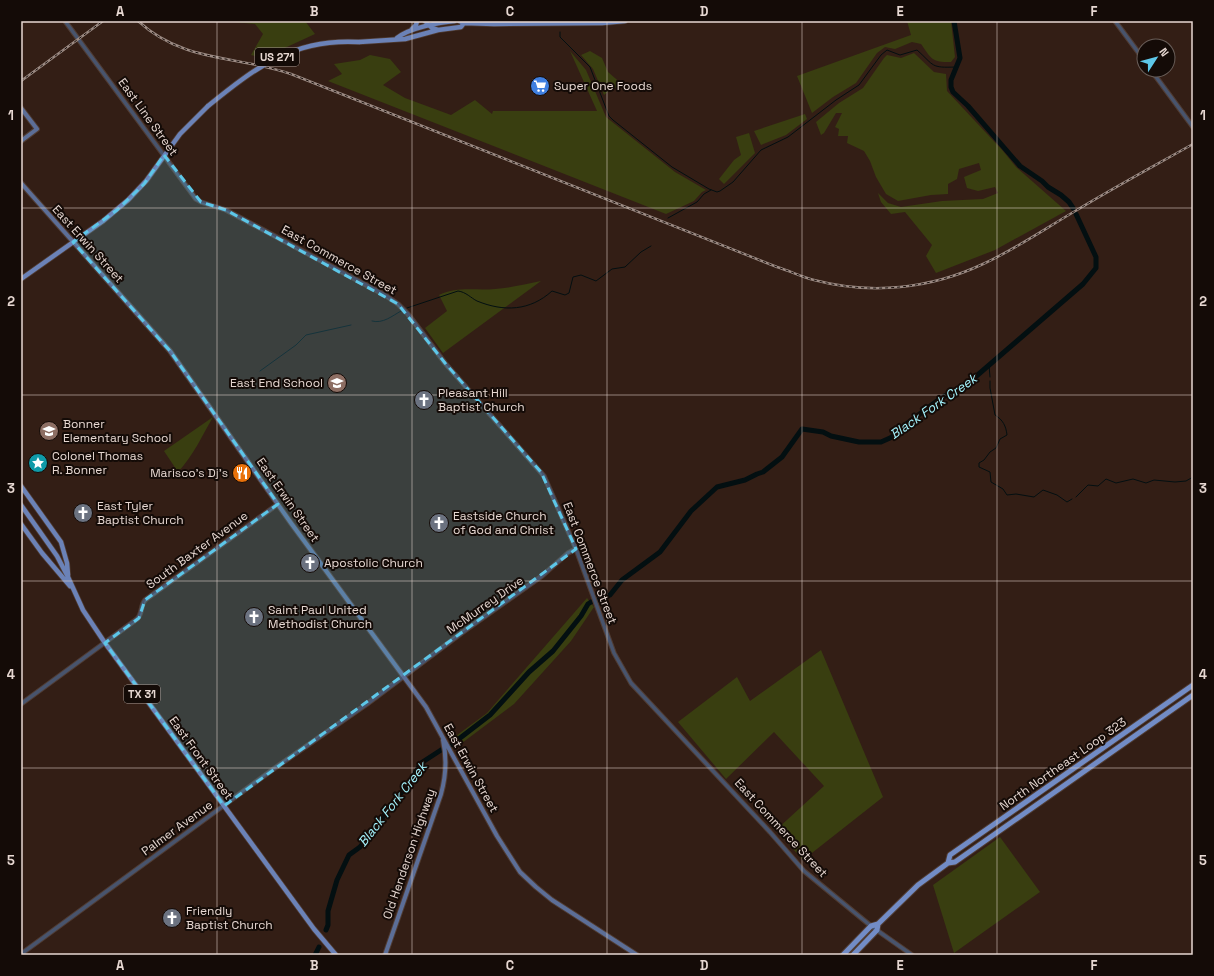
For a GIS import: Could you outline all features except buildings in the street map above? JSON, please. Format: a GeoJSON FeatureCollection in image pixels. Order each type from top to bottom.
{"type":"FeatureCollection","features":[{"type":"Feature","properties":{"kind":"highway","name":"North Northeast Loop 323"},"geometry":{"type":"LineString","coordinates":[[948,863],[950,856],[1193,685]]}},
{"type":"Feature","properties":{"kind":"highway","name":"North Northeast Loop 323"},"geometry":{"type":"LineString","coordinates":[[853,955],[913,890],[948,863],[955,862],[1193,695]]}},
{"type":"Feature","properties":{"kind":"highway"},"geometry":{"type":"LineString","coordinates":[[1110,744],[1115,751]]}},
{"type":"Feature","properties":{"kind":"highway"},"geometry":{"type":"LineString","coordinates":[[1023,804],[1028,811]]}},
{"type":"Feature","properties":{"kind":"highway","name":"North Northeast Loop 323"},"geometry":{"type":"LineString","coordinates":[[871,926],[878,927]]}},
{"type":"Feature","properties":{"kind":"highway"},"geometry":{"type":"LineString","coordinates":[[843,955],[871,926]]}},
{"type":"Feature","properties":{"kind":"main road"},"geometry":{"type":"LineString","coordinates":[[408,32],[414,27],[417,21]]}},
{"type":"Feature","properties":{"kind":"main road"},"geometry":{"type":"LineString","coordinates":[[425,21],[430,23],[434,29],[438,30]]}},
{"type":"Feature","properties":{"kind":"main road","name":"US 271"},"geometry":{"type":"LineString","coordinates":[[397,38],[402,34],[430,23],[455,21]]}},
{"type":"Feature","properties":{"kind":"main road","name":"US 271"},"geometry":{"type":"LineString","coordinates":[[459,21],[464,23],[602,23],[625,21]]}},
{"type":"Feature","properties":{"kind":"main road"},"geometry":{"type":"LineString","coordinates":[[426,34],[430,23]]}},
{"type":"Feature","properties":{"kind":"main road","name":"US 271"},"geometry":{"type":"LineString","coordinates":[[21,279],[112,214],[128,200],[146,181],[183,130],[208,106],[260,67],[286,53],[324,42],[359,42],[397,38],[405,39],[438,30],[461,27],[464,23]]}},
{"type":"Feature","properties":{"kind":"main road"},"geometry":{"type":"LineString","coordinates":[[21,108],[37,129],[21,141]]}},
{"type":"Feature","properties":{"kind":"main road","name":"East Erwin Street"},"geometry":{"type":"LineString","coordinates":[[21,183],[170,351],[278,504],[426,707],[502,844],[516,866],[525,877],[552,900],[637,955]]}},
{"type":"Feature","properties":{"kind":"main road"},"geometry":{"type":"LineString","coordinates":[[21,486],[61,542],[67,563],[68,577]]}},
{"type":"Feature","properties":{"kind":"main road","name":"East Front Street"},"geometry":{"type":"LineString","coordinates":[[21,505],[52,548],[89,621],[314,929],[336,955]]}},
{"type":"Feature","properties":{"kind":"main road"},"geometry":{"type":"LineString","coordinates":[[21,524],[77,597]]}},
{"type":"Feature","properties":{"kind":"main road","name":"Old Henderson Highway"},"geometry":{"type":"LineString","coordinates":[[385,955],[443,786],[445,764],[444,746],[441,734]]}},
{"type":"Feature","properties":{"kind":"main road"},"geometry":{"type":"LineString","coordinates":[[445,764],[449,760],[456,760]]}},
{"type":"Feature","properties":{"kind":"street","name":"East Line Street"},"geometry":{"type":"LineString","coordinates":[[65,21],[196,199],[200,202],[226,210]]}},
{"type":"Feature","properties":{"kind":"street"},"geometry":{"type":"LineString","coordinates":[[1116,21],[1136,49]]}},
{"type":"Feature","properties":{"kind":"street"},"geometry":{"type":"LineString","coordinates":[[1157,78],[1193,127]]}},
{"type":"Feature","properties":{"kind":"street","name":"East Commerce Street"},"geometry":{"type":"LineString","coordinates":[[226,210],[385,295],[401,307],[413,320],[445,363],[541,472],[548,482],[576,549],[614,653],[631,683],[774,836],[804,871],[871,926]]}},
{"type":"Feature","properties":{"kind":"street","name":"South Baxter Avenue"},"geometry":{"type":"LineString","coordinates":[[21,704],[137,619],[141,614],[143,604],[146,600],[278,504]]}},
{"type":"Feature","properties":{"kind":"street","name":"McMurrey Drive"},"geometry":{"type":"LineString","coordinates":[[404,677],[463,632],[482,620],[546,573],[568,553],[576,549]]}},
{"type":"Feature","properties":{"kind":"street","name":"Palmer Avenue"},"geometry":{"type":"LineString","coordinates":[[21,954],[275,768],[329,732],[404,677]]}},
{"type":"Feature","properties":{"kind":"street"},"geometry":{"type":"LineString","coordinates":[[878,927],[912,955]]}},
{"type":"Feature","properties":{"kind":"highlighted area"},"geometry":{"type":"Polygon","coordinates":[[[164,155],[201,202],[226,210],[398,304],[445,363],[541,472],[576,549],[224,806],[105,643],[139,618],[145,600],[278,504],[170,351],[73,242],[117,210],[144,184],[164,155]]]}},
{"type":"Feature","properties":{"kind":"green space"},"geometry":{"type":"Polygon","coordinates":[[[223,21],[305,21],[315,34],[263,58],[251,55],[263,34],[255,24],[223,21]]]}},
{"type":"Feature","properties":{"kind":"green space"},"geometry":{"type":"Polygon","coordinates":[[[907,21],[951,21],[955,57],[951,62],[940,62],[933,59],[921,44],[912,42],[895,49],[885,47],[877,53],[856,83],[833,97],[812,113],[797,76],[911,35],[907,21]]]}},
{"type":"Feature","properties":{"kind":"green space"},"geometry":{"type":"Polygon","coordinates":[[[570,51],[586,70],[606,117],[675,172],[706,190],[702,192],[694,201],[666,214],[328,81],[342,74],[334,64],[360,60],[370,55],[390,59],[401,72],[383,85],[405,98],[451,115],[475,100],[492,114],[493,111],[597,111],[570,51]]]}},
{"type":"Feature","properties":{"kind":"green space"},"geometry":{"type":"Polygon","coordinates":[[[590,51],[602,58],[608,72],[623,85],[610,90],[604,95],[593,69],[581,55],[590,51]]]}},
{"type":"Feature","properties":{"kind":"green space"},"geometry":{"type":"Polygon","coordinates":[[[914,53],[934,72],[946,74],[947,91],[1016,167],[1066,211],[995,250],[936,273],[926,256],[932,245],[905,212],[891,214],[881,202],[878,193],[888,203],[901,207],[942,201],[983,199],[998,193],[995,187],[978,191],[967,188],[964,177],[981,170],[979,163],[959,169],[957,179],[948,184],[948,194],[931,195],[898,201],[886,194],[864,151],[847,143],[848,136],[838,136],[839,129],[835,127],[842,113],[836,113],[824,133],[821,135],[816,122],[839,103],[863,88],[887,55],[901,58],[914,53]]]}},
{"type":"Feature","properties":{"kind":"green space"},"geometry":{"type":"Polygon","coordinates":[[[805,114],[807,119],[786,135],[761,145],[754,131],[805,114]]]}},
{"type":"Feature","properties":{"kind":"green space"},"geometry":{"type":"Polygon","coordinates":[[[749,133],[755,153],[724,184],[719,179],[734,160],[741,155],[736,137],[749,133]]]}},
{"type":"Feature","properties":{"kind":"green space"},"geometry":{"type":"Polygon","coordinates":[[[541,281],[443,353],[425,328],[447,311],[439,295],[446,292],[467,289],[512,287],[541,281]]]}},
{"type":"Feature","properties":{"kind":"green space"},"geometry":{"type":"Polygon","coordinates":[[[213,417],[193,453],[178,472],[164,451],[213,417]]]}},
{"type":"Feature","properties":{"kind":"green space"},"geometry":{"type":"Polygon","coordinates":[[[587,598],[594,607],[571,641],[514,704],[454,749],[449,741],[487,713],[587,598]]]}},
{"type":"Feature","properties":{"kind":"green space"},"geometry":{"type":"Polygon","coordinates":[[[821,650],[883,797],[803,860],[776,830],[824,786],[774,732],[726,779],[678,722],[737,677],[750,701],[821,650]]]}},
{"type":"Feature","properties":{"kind":"green space"},"geometry":{"type":"Polygon","coordinates":[[[1000,837],[1040,892],[954,953],[933,885],[1000,837]]]}},
{"type":"Feature","properties":{"kind":"waterway","name":"Black Fork Creek"},"geometry":{"type":"LineString","coordinates":[[954,21],[960,58],[951,80],[953,92],[968,106],[1020,166],[1061,195],[1073,208]]}},
{"type":"Feature","properties":{"kind":"waterway"},"geometry":{"type":"LineString","coordinates":[[560,32],[560,37],[590,67],[609,116],[672,167],[709,189],[717,192],[733,182],[761,150],[788,137],[836,100],[859,85],[881,55],[887,50],[900,55],[917,50],[934,65],[941,67],[956,67]]}},
{"type":"Feature","properties":{"kind":"waterway"},"geometry":{"type":"LineString","coordinates":[[668,218],[697,202],[704,194],[711,190]]}},
{"type":"Feature","properties":{"kind":"waterway","name":"Black Fork Creek"},"geometry":{"type":"LineString","coordinates":[[598,600],[610,595],[622,580],[660,552],[691,511],[717,487],[745,480],[763,472],[782,457],[802,429],[823,432],[831,436],[859,442],[881,442],[896,434],[905,425],[941,398],[966,385],[1083,284],[1096,268],[1096,257],[1076,214]]}},
{"type":"Feature","properties":{"kind":"waterway"},"geometry":{"type":"LineString","coordinates":[[407,308],[458,291],[487,305],[507,308],[526,306],[544,298],[552,291],[565,295],[569,293],[573,277],[581,275],[596,281],[612,269],[625,267],[641,252],[651,246]]}},
{"type":"Feature","properties":{"kind":"waterway"},"geometry":{"type":"LineString","coordinates":[[372,321],[376,322],[384,320],[401,311]]}},
{"type":"Feature","properties":{"kind":"waterway"},"geometry":{"type":"LineString","coordinates":[[260,371],[296,345],[306,335],[351,325]]}},
{"type":"Feature","properties":{"kind":"waterway"},"geometry":{"type":"LineString","coordinates":[[989,365],[990,377]]}},
{"type":"Feature","properties":{"kind":"waterway"},"geometry":{"type":"LineString","coordinates":[[990,381],[995,415],[1004,424],[1007,435],[1000,439],[996,448],[979,463],[979,467],[990,472],[991,482],[1003,489],[1007,495],[1016,494],[1034,497],[1043,490],[1057,495],[1067,502],[1072,499]]}},
{"type":"Feature","properties":{"kind":"waterway"},"geometry":{"type":"LineString","coordinates":[[1076,497],[1088,485],[1098,486],[1106,479],[1116,483],[1133,479],[1146,483],[1154,480],[1175,482],[1186,481],[1193,477]]}},
{"type":"Feature","properties":{"kind":"waterway","name":"Black Fork Creek"},"geometry":{"type":"LineString","coordinates":[[451,745],[490,715],[529,672],[553,651],[591,602]]}},
{"type":"Feature","properties":{"kind":"waterway","name":"Black Fork Creek"},"geometry":{"type":"LineString","coordinates":[[326,930],[328,925],[328,911],[337,880],[349,855],[360,847],[397,797],[406,788],[421,763],[441,750]]}},
{"type":"Feature","properties":{"kind":"waterway","name":"Black Fork Creek"},"geometry":{"type":"LineString","coordinates":[[315,955],[319,947]]}},
{"type":"Feature","properties":{"kind":"railway"},"geometry":{"type":"LineString","coordinates":[[21,81],[103,21]]}},
{"type":"Feature","properties":{"kind":"railway"},"geometry":{"type":"LineString","coordinates":[[138,21],[156,35],[192,51],[271,68],[291,74],[777,267],[814,280],[835,285],[879,288],[900,287],[921,284],[963,272],[983,264],[1019,245],[1106,193],[1193,144]]}},
{"type":"Feature","properties":{"kind":"place","name":"Super One Foods"},"geometry":{"type":"Point","coordinates":[540,86]}},
{"type":"Feature","properties":{"kind":"place","name":"East End School"},"geometry":{"type":"Point","coordinates":[337,383]}},
{"type":"Feature","properties":{"kind":"place","name":"Pleasant Hill Baptist Church"},"geometry":{"type":"Point","coordinates":[424,400]}},
{"type":"Feature","properties":{"kind":"place","name":"Bonner Elementary School"},"geometry":{"type":"Point","coordinates":[49,431]}},
{"type":"Feature","properties":{"kind":"place","name":"Colonel Thomas R. Bonner"},"geometry":{"type":"Point","coordinates":[38,463]}},
{"type":"Feature","properties":{"kind":"place","name":"Marisco's Dj's"},"geometry":{"type":"Point","coordinates":[242,473]}},
{"type":"Feature","properties":{"kind":"place","name":"East Tyler Baptist Church"},"geometry":{"type":"Point","coordinates":[83,513]}},
{"type":"Feature","properties":{"kind":"place","name":"Eastside Church of God and Christ"},"geometry":{"type":"Point","coordinates":[439,523]}},
{"type":"Feature","properties":{"kind":"place","name":"Apostolic Church"},"geometry":{"type":"Point","coordinates":[310,563]}},
{"type":"Feature","properties":{"kind":"place","name":"Saint Paul United Methodist Church"},"geometry":{"type":"Point","coordinates":[254,617]}},
{"type":"Feature","properties":{"kind":"place","name":"Friendly Baptist Church"},"geometry":{"type":"Point","coordinates":[172,918]}}]}
